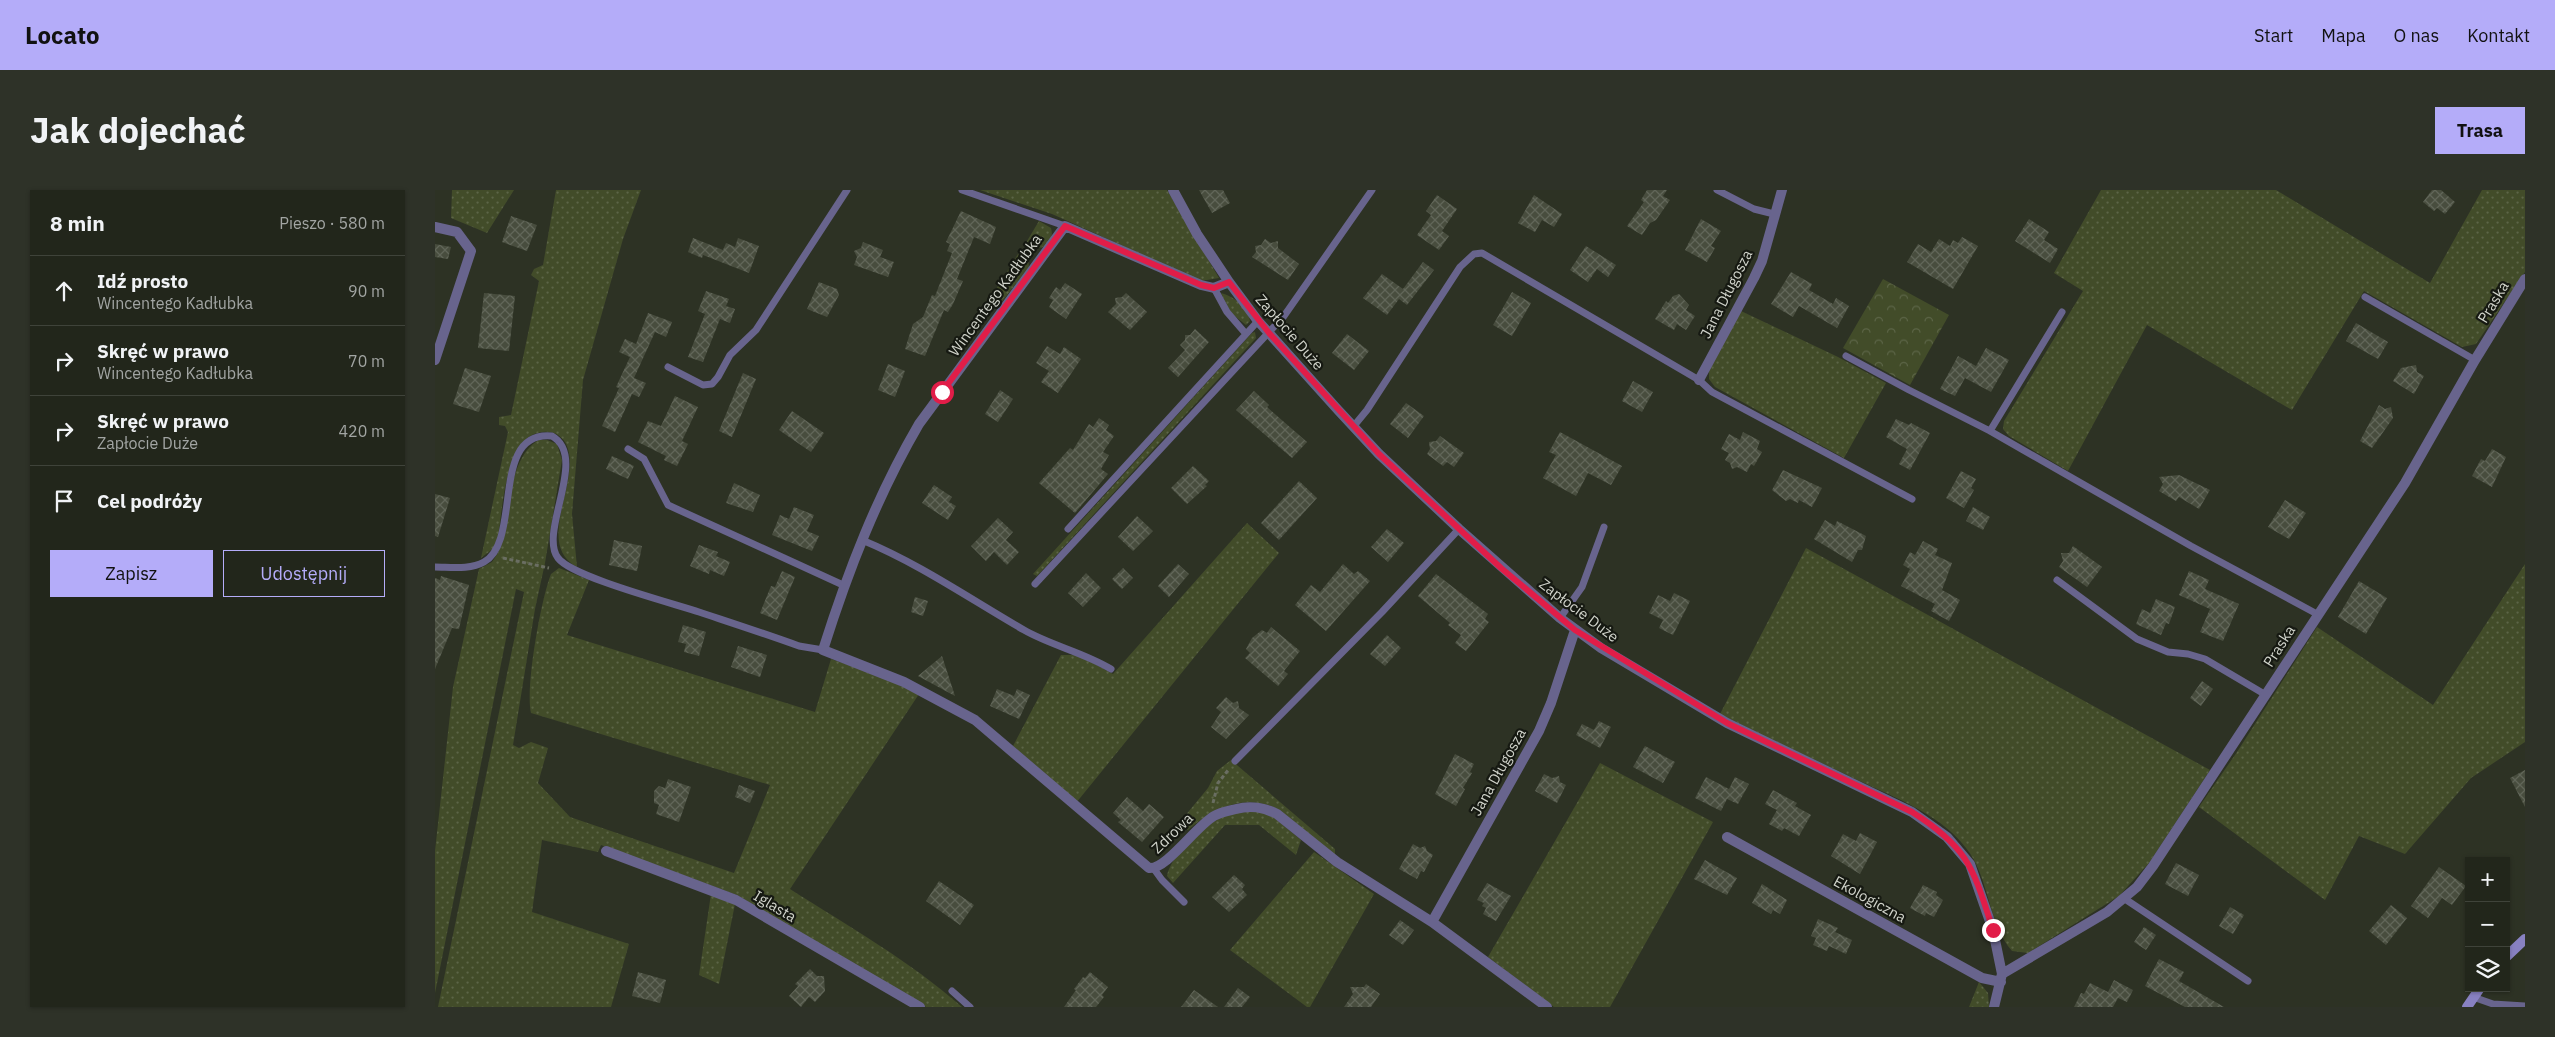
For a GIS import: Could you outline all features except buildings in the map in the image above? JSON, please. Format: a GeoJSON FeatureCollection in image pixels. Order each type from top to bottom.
{"type":"FeatureCollection","features":[{"type":"Feature","properties":{"kind":"street","name":"Zapłocie Duże"},"geometry":{"type":"LineString","coordinates":[[1173,190],[1197,234],[1258,321],[1353,427],[1459,529],[1560,618],[1575,630],[1727,723],[1912,812],[1933,825],[1960,851],[1970,864],[1993,930],[2002,978],[1994,1007]]}},
{"type":"Feature","properties":{"kind":"street","name":"Jana Długosza"},"geometry":{"type":"LineString","coordinates":[[1699,380],[1762,261],[1782,190]]}},
{"type":"Feature","properties":{"kind":"street"},"geometry":{"type":"LineString","coordinates":[[1065,226],[1201,285],[1214,288],[1229,282]]}},
{"type":"Feature","properties":{"kind":"street","name":"Wincentego Kadłubka"},"geometry":{"type":"LineString","coordinates":[[823,650],[843,585],[899,458],[919,424],[1065,226]]}},
{"type":"Feature","properties":{"kind":"street"},"geometry":{"type":"LineString","coordinates":[[435,227],[457,232],[471,252],[435,360]]}},
{"type":"Feature","properties":{"kind":"street","name":"Praska"},"geometry":{"type":"LineString","coordinates":[[2002,978],[2125,899],[2153,866],[2317,614],[2405,483],[2475,360],[2525,280]]}},
{"type":"Feature","properties":{"kind":"street","name":"Jana Długosza"},"geometry":{"type":"LineString","coordinates":[[1432,922],[1539,730],[1551,704],[1575,630]]}},
{"type":"Feature","properties":{"kind":"street","name":"Zdrowa"},"geometry":{"type":"LineString","coordinates":[[823,650],[904,682],[975,720],[1144,865],[1154,869],[1161,865],[1190,835],[1213,816],[1241,808],[1265,808],[1277,814],[1337,862],[1432,922],[1547,1007]]}},
{"type":"Feature","properties":{"kind":"street","name":"Ekologiczna"},"geometry":{"type":"LineString","coordinates":[[1727,837],[1982,978],[2002,978]]}},
{"type":"Feature","properties":{"kind":"street","name":"Iglasta"},"geometry":{"type":"LineString","coordinates":[[606,851],[736,900],[919,1007]]}},
{"type":"Feature","properties":{"kind":"street"},"geometry":{"type":"LineString","coordinates":[[2510,953],[2525,940]]}},
{"type":"Feature","properties":{"kind":"street"},"geometry":{"type":"LineString","coordinates":[[2467,1007],[2476,992]]}},
{"type":"Feature","properties":{"kind":"lane"},"geometry":{"type":"LineString","coordinates":[[668,367],[703,385],[712,384],[718,377],[729,355],[755,330],[847,190]]}},
{"type":"Feature","properties":{"kind":"lane"},"geometry":{"type":"LineString","coordinates":[[962,190],[1065,226]]}},
{"type":"Feature","properties":{"kind":"lane"},"geometry":{"type":"LineString","coordinates":[[1035,584],[1269,333],[1299,296],[1373,190]]}},
{"type":"Feature","properties":{"kind":"lane"},"geometry":{"type":"LineString","coordinates":[[1717,190],[1755,210],[1774,214]]}},
{"type":"Feature","properties":{"kind":"lane"},"geometry":{"type":"LineString","coordinates":[[1353,427],[1367,410],[1460,267],[1474,254],[1482,253],[1699,380],[1712,392],[1912,499]]}},
{"type":"Feature","properties":{"kind":"lane"},"geometry":{"type":"LineString","coordinates":[[1214,288],[1230,317],[1246,334]]}},
{"type":"Feature","properties":{"kind":"lane"},"geometry":{"type":"LineString","coordinates":[[2365,297],[2475,360]]}},
{"type":"Feature","properties":{"kind":"lane"},"geometry":{"type":"LineString","coordinates":[[1990,431],[2062,312]]}},
{"type":"Feature","properties":{"kind":"lane"},"geometry":{"type":"LineString","coordinates":[[1068,529],[1258,321]]}},
{"type":"Feature","properties":{"kind":"lane"},"geometry":{"type":"LineString","coordinates":[[1846,356],[1990,431],[2191,546],[2317,614]]}},
{"type":"Feature","properties":{"kind":"lane"},"geometry":{"type":"LineString","coordinates":[[435,567],[478,564],[492,555],[501,538],[511,477],[521,450],[534,438],[552,436],[561,443],[566,457],[554,536],[556,556],[561,561],[586,574],[626,589],[799,646],[823,650]]}},
{"type":"Feature","properties":{"kind":"lane"},"geometry":{"type":"LineString","coordinates":[[628,449],[644,459],[668,505],[843,585]]}},
{"type":"Feature","properties":{"kind":"lane"},"geometry":{"type":"LineString","coordinates":[[1560,618],[1582,587],[1604,527]]}},
{"type":"Feature","properties":{"kind":"lane"},"geometry":{"type":"LineString","coordinates":[[1235,761],[1382,612],[1459,529]]}},
{"type":"Feature","properties":{"kind":"lane"},"geometry":{"type":"LineString","coordinates":[[862,540],[921,567],[1047,642],[1081,653],[1111,669]]}},
{"type":"Feature","properties":{"kind":"lane"},"geometry":{"type":"LineString","coordinates":[[2057,580],[2137,639],[2168,652],[2187,654],[2205,659],[2266,695]]}},
{"type":"Feature","properties":{"kind":"lane"},"geometry":{"type":"LineString","coordinates":[[1154,869],[1184,902]]}},
{"type":"Feature","properties":{"kind":"lane"},"geometry":{"type":"LineString","coordinates":[[2125,899],[2248,982]]}},
{"type":"Feature","properties":{"kind":"lane"},"geometry":{"type":"LineString","coordinates":[[952,991],[970,1007]]}},
{"type":"Feature","properties":{"kind":"lane"},"geometry":{"type":"LineString","coordinates":[[2476,992],[2493,1004],[2525,1006]]}},
{"type":"Feature","properties":{"kind":"path"},"geometry":{"type":"LineString","coordinates":[[492,555],[549,568]]}},
{"type":"Feature","properties":{"kind":"path"},"geometry":{"type":"LineString","coordinates":[[1213,816],[1212,807],[1216,790],[1235,761]]}},
{"type":"Feature","properties":{"kind":"green space"},"geometry":{"type":"Polygon","coordinates":[[[452,190],[514,190],[487,233],[451,218],[452,190]]]}},
{"type":"Feature","properties":{"kind":"green space"},"geometry":{"type":"Polygon","coordinates":[[[556,190],[641,190],[623,239],[583,380],[572,514],[577,567],[565,557],[559,544],[561,513],[570,463],[568,449],[562,438],[550,432],[535,434],[524,442],[515,455],[505,489],[498,538],[494,548],[481,558],[508,432],[505,426],[499,425],[499,417],[511,415],[539,281],[531,275],[534,269],[543,265],[556,190]]]}},
{"type":"Feature","properties":{"kind":"green space"},"geometry":{"type":"Polygon","coordinates":[[[980,190],[1167,190],[1219,278],[1201,281],[1052,214],[980,190]]]}},
{"type":"Feature","properties":{"kind":"green space"},"geometry":{"type":"Polygon","coordinates":[[[2101,190],[2276,190],[2430,283],[2482,190],[2525,190],[2525,272],[2476,344],[2462,347],[2364,291],[2292,410],[2147,325],[2068,471],[2009,436],[2003,429],[2004,421],[2083,291],[2054,273],[2101,190]]]}},
{"type":"Feature","properties":{"kind":"green space"},"geometry":{"type":"Polygon","coordinates":[[[1039,221],[1051,228],[1051,240],[1040,248],[1024,246],[1039,221]]]}},
{"type":"Feature","properties":{"kind":"green space"},"geometry":{"type":"Polygon","coordinates":[[[1018,254],[1028,260],[1029,267],[997,308],[985,307],[1018,254]]]}},
{"type":"Feature","properties":{"kind":"green space"},"geometry":{"type":"Polygon","coordinates":[[[1883,279],[1949,315],[1910,385],[1843,348],[1883,279]]]}},
{"type":"Feature","properties":{"kind":"green space"},"geometry":{"type":"Polygon","coordinates":[[[1221,293],[1235,299],[1243,307],[1250,321],[1246,325],[1231,313],[1221,293]]]}},
{"type":"Feature","properties":{"kind":"green space"},"geometry":{"type":"Polygon","coordinates":[[[1741,311],[1838,357],[1886,383],[1844,458],[1715,387],[1709,379],[1709,369],[1741,311]]]}},
{"type":"Feature","properties":{"kind":"green space"},"geometry":{"type":"Polygon","coordinates":[[[1255,332],[1256,338],[1037,576],[1033,574],[1252,333],[1255,332]]]}},
{"type":"Feature","properties":{"kind":"green space"},"geometry":{"type":"Polygon","coordinates":[[[539,440],[547,440],[557,444],[562,460],[513,745],[519,748],[531,742],[548,748],[538,783],[570,817],[734,873],[770,785],[531,713],[530,684],[539,622],[551,574],[559,568],[589,580],[567,635],[815,712],[831,659],[875,674],[919,694],[790,889],[900,959],[962,1007],[926,1007],[737,895],[601,845],[598,852],[542,840],[532,912],[629,944],[611,1007],[438,1007],[524,592],[516,589],[435,993],[435,851],[453,687],[479,569],[492,562],[498,553],[515,475],[521,460],[529,448],[539,440]]]}},
{"type":"Feature","properties":{"kind":"green space"},"geometry":{"type":"Polygon","coordinates":[[[1247,523],[1279,553],[1076,803],[1013,746],[1061,655],[1078,655],[1113,674],[1247,523]]]}},
{"type":"Feature","properties":{"kind":"green space"},"geometry":{"type":"Polygon","coordinates":[[[1806,548],[2210,770],[2149,863],[2119,896],[2028,953],[2012,951],[1998,927],[1985,886],[1974,860],[1966,848],[1941,824],[1911,805],[1720,714],[1806,548]]]}},
{"type":"Feature","properties":{"kind":"green space"},"geometry":{"type":"Polygon","coordinates":[[[2525,564],[2525,742],[2471,778],[2405,854],[2359,836],[2325,900],[2199,807],[2237,752],[2317,627],[2433,705],[2525,564]]]}},
{"type":"Feature","properties":{"kind":"green space"},"geometry":{"type":"Polygon","coordinates":[[[1231,760],[1335,849],[1335,855],[1274,807],[1262,803],[1250,802],[1228,806],[1197,822],[1188,830],[1175,828],[1208,788],[1217,771],[1231,760]]]}},
{"type":"Feature","properties":{"kind":"green space"},"geometry":{"type":"Polygon","coordinates":[[[1600,763],[1713,822],[1610,1007],[1554,1007],[1488,957],[1600,763]]]}},
{"type":"Feature","properties":{"kind":"green space"},"geometry":{"type":"Polygon","coordinates":[[[1260,812],[1272,816],[1301,840],[1296,855],[1259,825],[1225,825],[1173,883],[1167,876],[1175,858],[1182,849],[1208,826],[1229,814],[1260,812]]]}},
{"type":"Feature","properties":{"kind":"green space"},"geometry":{"type":"Polygon","coordinates":[[[1314,852],[1374,894],[1310,1007],[1307,1007],[1230,950],[1314,852]]]}},
{"type":"Feature","properties":{"kind":"green space"},"geometry":{"type":"Polygon","coordinates":[[[711,894],[735,904],[719,984],[699,975],[711,894]]]}},
{"type":"Feature","properties":{"kind":"green space"},"geometry":{"type":"Polygon","coordinates":[[[1979,982],[1988,993],[1989,1007],[1969,1007],[1979,982]]]}},
{"type":"Feature","properties":{"kind":"route"},"geometry":{"type":"LineString","coordinates":[[942,392],[1065,226],[1201,285],[1214,288],[1229,282],[1258,321],[1379,454],[1501,568],[1575,630],[1639,671],[1764,743],[1912,812],[1933,825],[1947,837],[1970,864],[1993,930]]}}]}
